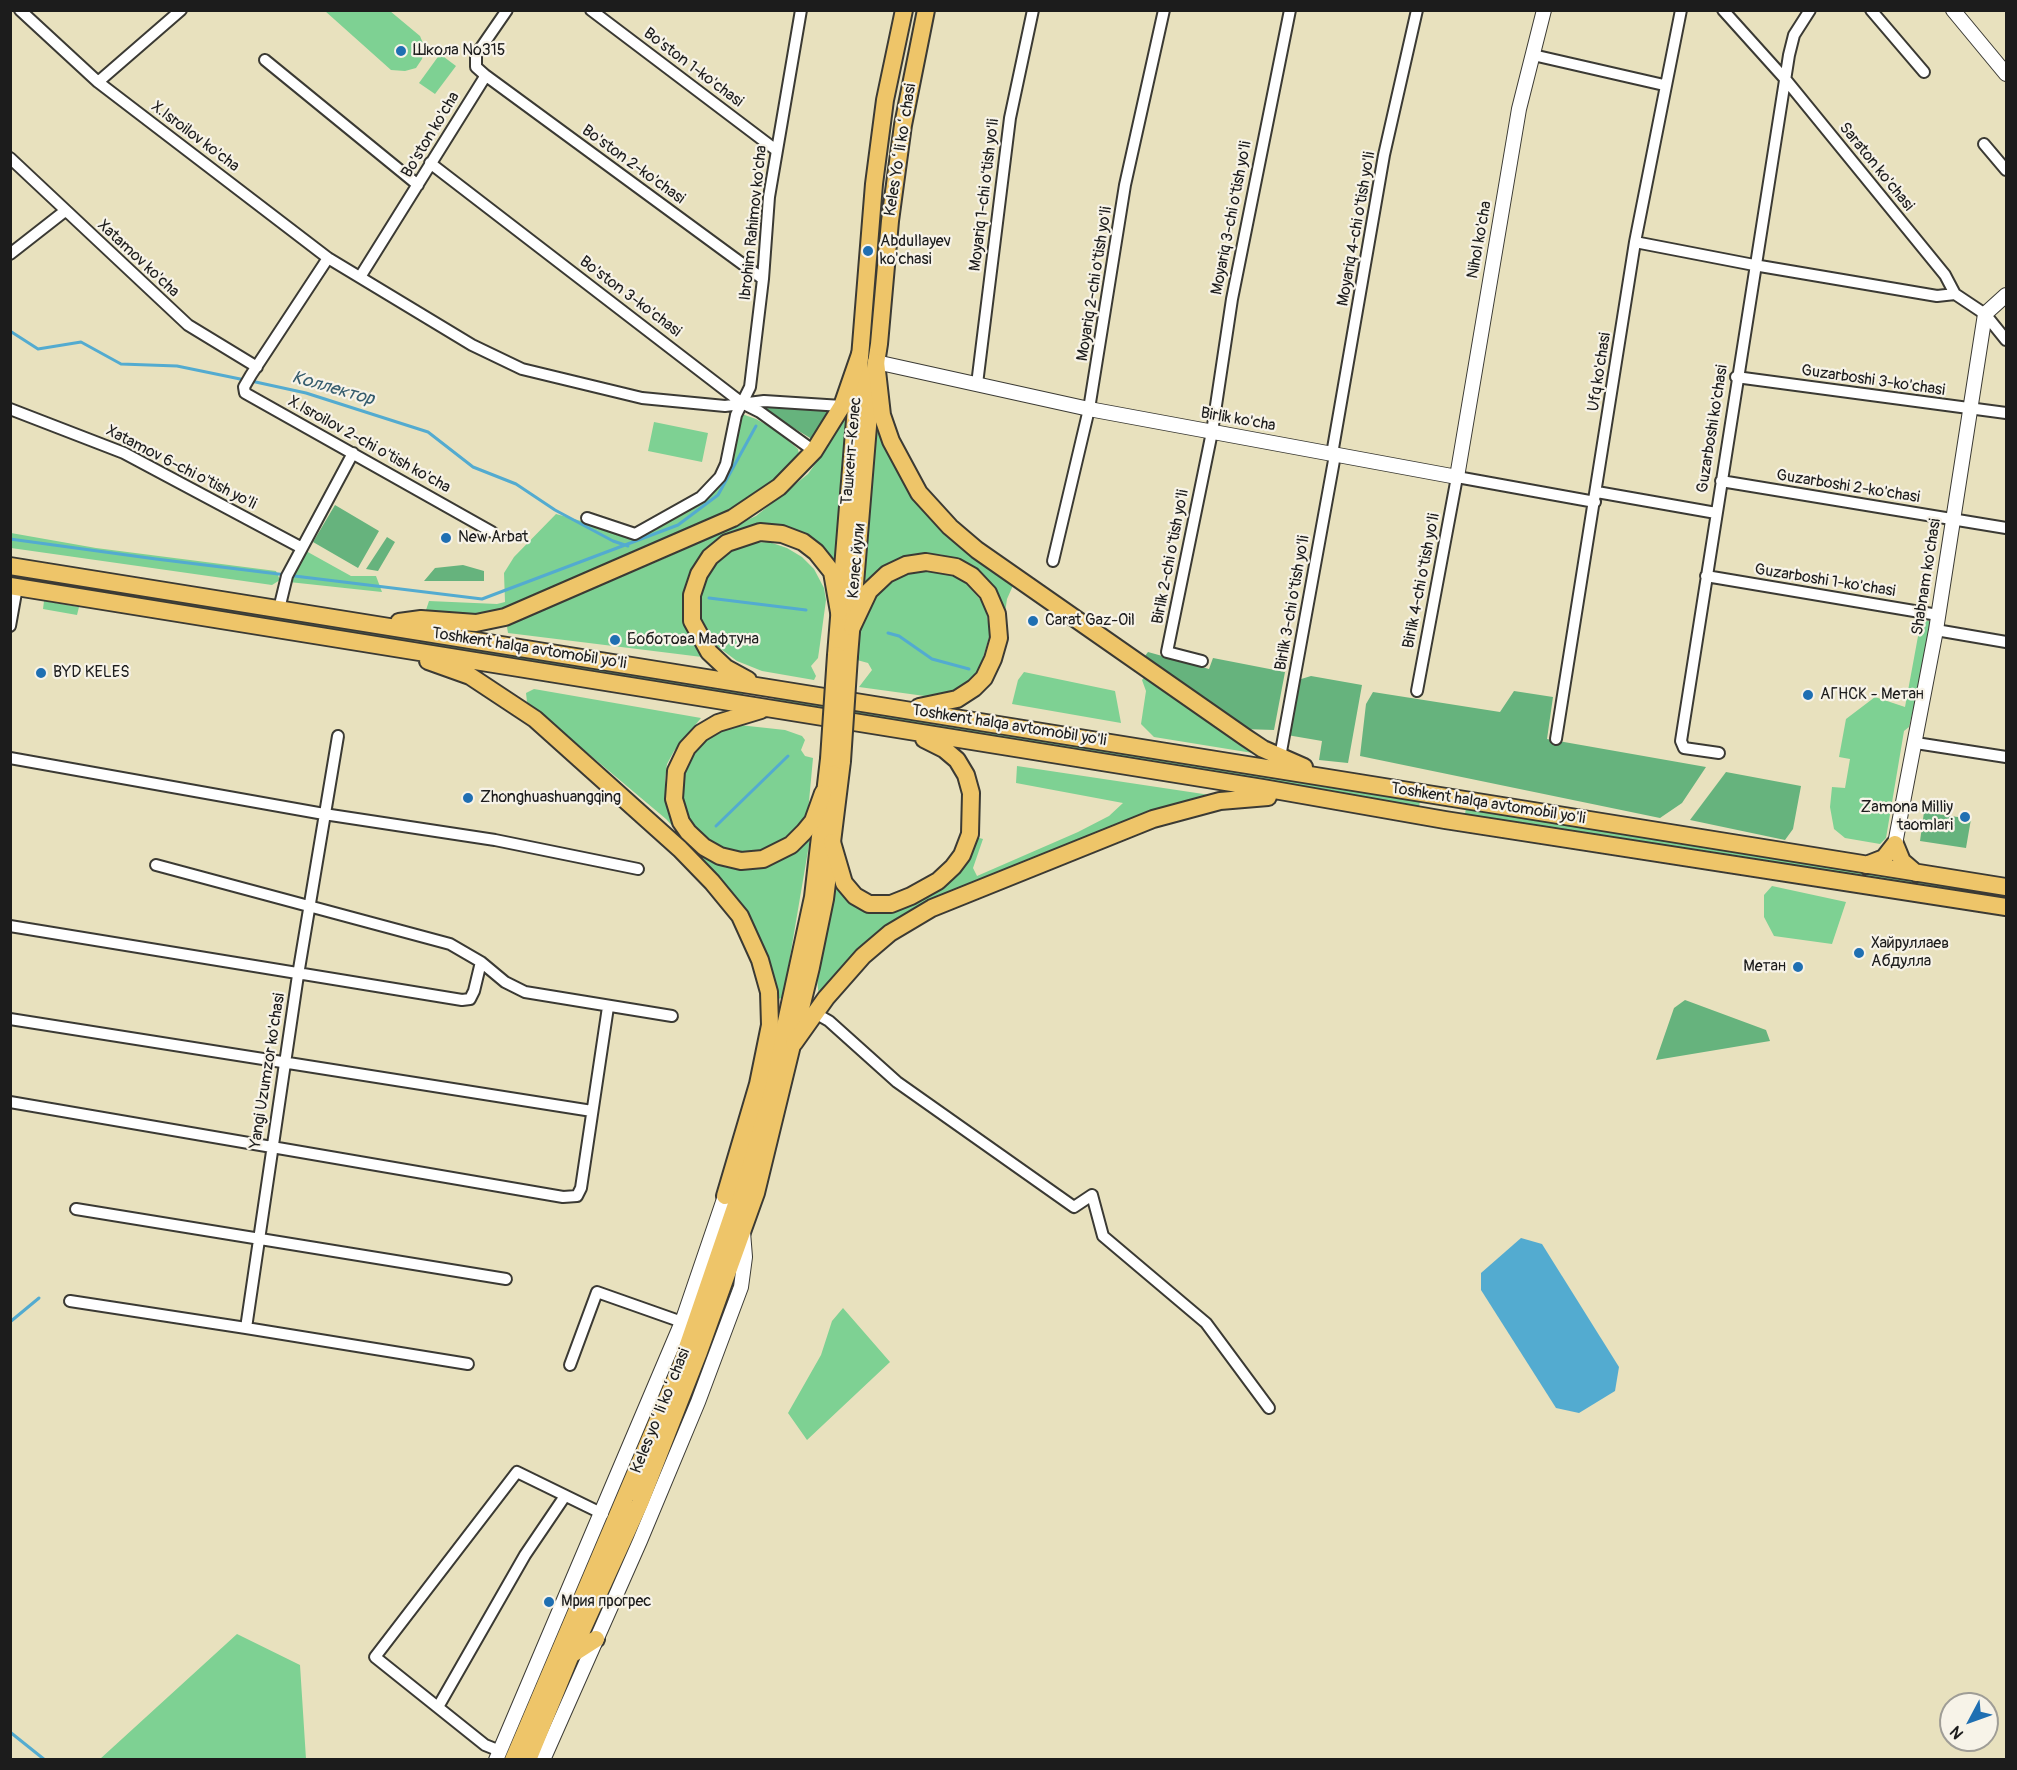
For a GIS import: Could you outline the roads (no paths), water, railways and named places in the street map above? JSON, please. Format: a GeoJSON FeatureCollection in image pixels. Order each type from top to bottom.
{"type":"FeatureCollection","features":[{"type":"Feature","properties":{"kind":"main road"},"geometry":{"type":"LineString","coordinates":[[903,125],[894,124],[892,115],[905,45],[905,10]]}},
{"type":"Feature","properties":{"kind":"main road","name":"Keles Yoʻli koʻchasi"},"geometry":{"type":"LineString","coordinates":[[860,354],[878,147],[905,10]]}},
{"type":"Feature","properties":{"kind":"main road","name":"Keles Yoʻli koʻchasi"},"geometry":{"type":"LineString","coordinates":[[876,362],[903,125],[924,14]]}},
{"type":"Feature","properties":{"kind":"main road"},"geometry":{"type":"LineString","coordinates":[[379,625],[421,620],[476,623],[515,613],[733,518],[779,487],[814,451],[842,406],[860,354]]}},
{"type":"Feature","properties":{"kind":"main road","name":"Ташкент-Келес"},"geometry":{"type":"LineString","coordinates":[[842,656],[839,612],[860,354]]}},
{"type":"Feature","properties":{"kind":"main road"},"geometry":{"type":"LineString","coordinates":[[876,362],[882,415],[891,441],[919,493],[936,514],[977,550],[1245,737],[1280,757],[1330,778]]}},
{"type":"Feature","properties":{"kind":"main road","name":"Келес йули"},"geometry":{"type":"LineString","coordinates":[[836,760],[842,656],[852,627],[870,402],[876,362]]}},
{"type":"Feature","properties":{"kind":"main road"},"geometry":{"type":"LineString","coordinates":[[769,688],[726,668],[710,652],[697,633],[690,607],[692,595],[699,574],[710,557],[727,543],[748,534],[771,532],[793,537],[810,546],[832,572],[839,612]]}},
{"type":"Feature","properties":{"kind":"main road"},"geometry":{"type":"LineString","coordinates":[[852,627],[862,603],[873,587],[897,568],[906,565],[926,562],[956,567],[972,576],[988,593],[997,614],[999,638],[993,659],[980,683],[951,701],[903,709]]}},
{"type":"Feature","properties":{"kind":"main road","name":"Toshkent halqa avtomobil yo'li"},"geometry":{"type":"LineString","coordinates":[[10,566],[2007,887]]}},
{"type":"Feature","properties":{"kind":"main road","name":"Toshkent halqa avtomobil yo'li"},"geometry":{"type":"LineString","coordinates":[[14,587],[904,730],[1445,820],[2007,907]]}},
{"type":"Feature","properties":{"kind":"main road"},"geometry":{"type":"LineString","coordinates":[[387,647],[470,676],[535,719],[680,849],[712,882],[740,916],[760,960],[769,992],[770,1015],[758,1084],[725,1196]]}},
{"type":"Feature","properties":{"kind":"main road"},"geometry":{"type":"LineString","coordinates":[[768,708],[718,723],[701,733],[687,748],[676,771],[674,799],[681,822],[696,840],[720,856],[741,861],[763,859],[783,851],[813,821],[836,760]]}},
{"type":"Feature","properties":{"kind":"main road"},"geometry":{"type":"LineString","coordinates":[[832,842],[837,867],[847,888],[859,899],[874,904],[901,901],[921,892],[946,874],[962,855],[970,834],[972,819],[972,802],[966,775],[957,760],[944,749],[904,730]]}},
{"type":"Feature","properties":{"kind":"main road"},"geometry":{"type":"LineString","coordinates":[[788,1048],[822,910],[832,842],[836,760]]}},
{"type":"Feature","properties":{"kind":"main road"},"geometry":{"type":"LineString","coordinates":[[788,1048],[813,897],[823,793]]}},
{"type":"Feature","properties":{"kind":"main road"},"geometry":{"type":"LineString","coordinates":[[788,1048],[863,956],[890,933],[932,908],[1098,840],[1181,811],[1250,797],[1317,799]]}},
{"type":"Feature","properties":{"kind":"main road"},"geometry":{"type":"LineString","coordinates":[[1445,820],[1449,797]]}},
{"type":"Feature","properties":{"kind":"main road"},"geometry":{"type":"LineString","coordinates":[[1866,865],[1884,858],[1895,844],[1902,861],[1916,873]]}},
{"type":"Feature","properties":{"kind":"main road","name":"Keles yoʻli koʻchasi"},"geometry":{"type":"LineString","coordinates":[[503,1757],[680,1368],[788,1048]]}},
{"type":"Feature","properties":{"kind":"main road","name":"Keles yoʻli koʻchasi"},"geometry":{"type":"LineString","coordinates":[[528,1760],[571,1654],[640,1503],[743,1232],[788,1048]]}},
{"type":"Feature","properties":{"kind":"main road"},"geometry":{"type":"LineString","coordinates":[[725,1196],[746,1175]]}},
{"type":"Feature","properties":{"kind":"main road"},"geometry":{"type":"LineString","coordinates":[[571,1654],[596,1639]]}},
{"type":"Feature","properties":{"kind":"street"},"geometry":{"type":"LineString","coordinates":[[98,82],[181,10]]}},
{"type":"Feature","properties":{"kind":"street"},"geometry":{"type":"LineString","coordinates":[[485,75],[476,67],[476,55],[507,10]]}},
{"type":"Feature","properties":{"kind":"street","name":"Bo'ston 1-ko'chasi"},"geometry":{"type":"LineString","coordinates":[[591,10],[777,150]]}},
{"type":"Feature","properties":{"kind":"street","name":"Ibrohim Rahimov ko'cha"},"geometry":{"type":"LineString","coordinates":[[587,518],[635,534],[701,497],[720,477],[726,464],[736,416],[750,387],[763,279],[769,197],[801,10]]}},
{"type":"Feature","properties":{"kind":"street","name":"Moyariq 1-chi o'tish yo'li"},"geometry":{"type":"LineString","coordinates":[[977,384],[1010,118],[1033,10]]}},
{"type":"Feature","properties":{"kind":"street","name":"Moyariq 2-chi o'tish yo'li"},"geometry":{"type":"LineString","coordinates":[[1053,561],[1089,409],[1125,185],[1164,10]]}},
{"type":"Feature","properties":{"kind":"street","name":"Moyariq 3-chi o'tish yo'li"},"geometry":{"type":"LineString","coordinates":[[1212,432],[1232,299],[1290,10]]}},
{"type":"Feature","properties":{"kind":"street","name":"Moyariq 4-chi o'tish yo'li"},"geometry":{"type":"LineString","coordinates":[[1334,455],[1384,155],[1417,10]]}},
{"type":"Feature","properties":{"kind":"street","name":"Nihol ko'cha"},"geometry":{"type":"LineString","coordinates":[[1457,477],[1519,109],[1544,10]]}},
{"type":"Feature","properties":{"kind":"street","name":"Ufq ko'chasi"},"geometry":{"type":"LineString","coordinates":[[1556,739],[1635,242],[1664,85],[1681,10]]}},
{"type":"Feature","properties":{"kind":"street","name":"Saraton ko'chasi"},"geometry":{"type":"LineString","coordinates":[[1723,10],[1786,80],[1945,275],[1955,294],[1985,314],[2007,340]]}},
{"type":"Feature","properties":{"kind":"street","name":"Guzarboshi ko'chasi"},"geometry":{"type":"LineString","coordinates":[[1719,753],[1684,748],[1681,741],[1736,377],[1786,80],[1794,35],[1810,10]]}},
{"type":"Feature","properties":{"kind":"street"},"geometry":{"type":"LineString","coordinates":[[1871,10],[1924,72]]}},
{"type":"Feature","properties":{"kind":"street"},"geometry":{"type":"LineString","coordinates":[[1953,10],[2007,74]]}},
{"type":"Feature","properties":{"kind":"street","name":"X.Isroilov ko'cha"},"geometry":{"type":"LineString","coordinates":[[28,13],[98,82],[328,258],[472,345],[522,369],[642,398],[725,406],[764,401],[842,406]]}},
{"type":"Feature","properties":{"kind":"street"},"geometry":{"type":"LineString","coordinates":[[1533,55],[1664,85]]}},
{"type":"Feature","properties":{"kind":"street"},"geometry":{"type":"LineString","coordinates":[[265,60],[418,185]]}},
{"type":"Feature","properties":{"kind":"street","name":"Bo'ston ko'cha"},"geometry":{"type":"LineString","coordinates":[[360,277],[485,75]]}},
{"type":"Feature","properties":{"kind":"street","name":"Bo'ston 2-ko'chasi"},"geometry":{"type":"LineString","coordinates":[[485,75],[763,279]]}},
{"type":"Feature","properties":{"kind":"street"},"geometry":{"type":"LineString","coordinates":[[1984,144],[2007,170]]}},
{"type":"Feature","properties":{"kind":"street","name":"Xatamov ko'cha"},"geometry":{"type":"LineString","coordinates":[[10,158],[188,326],[252,375]]}},
{"type":"Feature","properties":{"kind":"street","name":"Bo'ston 3-ko'chasi"},"geometry":{"type":"LineString","coordinates":[[430,163],[742,403],[760,412],[814,451]]}},
{"type":"Feature","properties":{"kind":"street"},"geometry":{"type":"LineString","coordinates":[[10,175],[20,167]]}},
{"type":"Feature","properties":{"kind":"street"},"geometry":{"type":"LineString","coordinates":[[10,254],[65,211]]}},
{"type":"Feature","properties":{"kind":"street"},"geometry":{"type":"LineString","coordinates":[[1635,242],[1937,296],[1955,294]]}},
{"type":"Feature","properties":{"kind":"street"},"geometry":{"type":"LineString","coordinates":[[252,375],[328,258]]}},
{"type":"Feature","properties":{"kind":"street"},"geometry":{"type":"LineString","coordinates":[[1985,314],[2007,295]]}},
{"type":"Feature","properties":{"kind":"street","name":"Shabnam ko'chasi"},"geometry":{"type":"LineString","coordinates":[[1895,844],[1936,630],[1985,314]]}},
{"type":"Feature","properties":{"kind":"street","name":"Birlik ko'cha"},"geometry":{"type":"LineString","coordinates":[[876,362],[1089,409],[1334,455],[1457,477],[1716,513]]}},
{"type":"Feature","properties":{"kind":"street","name":"X.Isroilov 2-chi o'tish ko'cha"},"geometry":{"type":"LineString","coordinates":[[252,375],[245,393],[492,532]]}},
{"type":"Feature","properties":{"kind":"street","name":"Guzarboshi 3-ko'chasi"},"geometry":{"type":"LineString","coordinates":[[1736,377],[2007,413]]}},
{"type":"Feature","properties":{"kind":"street","name":"Xatamov 6-chi o'tish yo'li"},"geometry":{"type":"LineString","coordinates":[[10,408],[124,453],[302,548]]}},
{"type":"Feature","properties":{"kind":"street","name":"Birlik 2-chi o'tish yo'li"},"geometry":{"type":"LineString","coordinates":[[1203,661],[1167,652],[1212,432]]}},
{"type":"Feature","properties":{"kind":"street"},"geometry":{"type":"LineString","coordinates":[[279,609],[286,576],[353,453]]}},
{"type":"Feature","properties":{"kind":"street","name":"Birlik 3-chi o'tish yo'li"},"geometry":{"type":"LineString","coordinates":[[1280,757],[1334,455]]}},
{"type":"Feature","properties":{"kind":"street","name":"Birlik 4-chi o'tish yo'li"},"geometry":{"type":"LineString","coordinates":[[1416,691],[1457,477]]}},
{"type":"Feature","properties":{"kind":"street","name":"Guzarboshi 2-ko'chasi"},"geometry":{"type":"LineString","coordinates":[[1721,481],[2007,528]]}},
{"type":"Feature","properties":{"kind":"street","name":"Guzarboshi 1-ko'chasi"},"geometry":{"type":"LineString","coordinates":[[1706,576],[1938,615]]}},
{"type":"Feature","properties":{"kind":"street"},"geometry":{"type":"LineString","coordinates":[[10,626],[14,587]]}},
{"type":"Feature","properties":{"kind":"street"},"geometry":{"type":"LineString","coordinates":[[1936,630],[2007,642]]}},
{"type":"Feature","properties":{"kind":"street","name":"Yangi Uzumzor ko'chasi"},"geometry":{"type":"LineString","coordinates":[[246,1328],[298,975],[338,736]]}},
{"type":"Feature","properties":{"kind":"street"},"geometry":{"type":"LineString","coordinates":[[1916,743],[2007,757]]}},
{"type":"Feature","properties":{"kind":"street"},"geometry":{"type":"LineString","coordinates":[[10,758],[324,814],[495,840],[638,868]]}},
{"type":"Feature","properties":{"kind":"street"},"geometry":{"type":"LineString","coordinates":[[156,865],[450,944],[481,962],[505,982],[525,992],[672,1016]]}},
{"type":"Feature","properties":{"kind":"street"},"geometry":{"type":"LineString","coordinates":[[10,926],[298,975],[462,1000],[470,999],[474,991],[481,962]]}},
{"type":"Feature","properties":{"kind":"street"},"geometry":{"type":"LineString","coordinates":[[10,1102],[563,1197],[577,1196],[608,1007]]}},
{"type":"Feature","properties":{"kind":"street"},"geometry":{"type":"LineString","coordinates":[[815,1013],[829,1021],[897,1082],[1074,1207],[1092,1195],[1103,1236],[1206,1323],[1269,1408]]}},
{"type":"Feature","properties":{"kind":"street"},"geometry":{"type":"LineString","coordinates":[[10,1019],[592,1111]]}},
{"type":"Feature","properties":{"kind":"street","name":"Keles yoʻli koʻchasi"},"geometry":{"type":"LineString","coordinates":[[503,1757],[682,1322],[725,1196]]}},
{"type":"Feature","properties":{"kind":"street"},"geometry":{"type":"LineString","coordinates":[[76,1209],[506,1279]]}},
{"type":"Feature","properties":{"kind":"street","name":"Keles yoʻli koʻchasi"},"geometry":{"type":"LineString","coordinates":[[543,1760],[698,1402],[741,1287],[745,1257],[743,1232]]}},
{"type":"Feature","properties":{"kind":"street"},"geometry":{"type":"LineString","coordinates":[[570,1365],[597,1292],[682,1322]]}},
{"type":"Feature","properties":{"kind":"street"},"geometry":{"type":"LineString","coordinates":[[70,1301],[468,1364]]}},
{"type":"Feature","properties":{"kind":"street"},"geometry":{"type":"LineString","coordinates":[[503,1757],[375,1657],[517,1472],[603,1514]]}},
{"type":"Feature","properties":{"kind":"street"},"geometry":{"type":"LineString","coordinates":[[438,1707],[525,1555],[565,1497]]}},
{"type":"Feature","properties":{"kind":"water"},"geometry":{"type":"Polygon","coordinates":[[[1521,1238],[1542,1244],[1619,1367],[1615,1391],[1579,1413],[1556,1408],[1481,1290],[1481,1273],[1521,1238]]]}},
{"type":"Feature","properties":{"kind":"waterway","name":"Коллектор"},"geometry":{"type":"LineString","coordinates":[[10,331],[38,349],[81,342],[121,364],[177,366],[245,380]]}},
{"type":"Feature","properties":{"kind":"waterway","name":"Коллектор"},"geometry":{"type":"LineString","coordinates":[[251,381],[306,393],[428,432],[473,467],[516,484],[555,510],[613,541],[628,546]]}},
{"type":"Feature","properties":{"kind":"waterway"},"geometry":{"type":"LineString","coordinates":[[10,539],[482,599],[678,525],[718,495],[756,426]]}},
{"type":"Feature","properties":{"kind":"waterway","name":"Коллектор"},"geometry":{"type":"LineString","coordinates":[[709,598],[806,610]]}},
{"type":"Feature","properties":{"kind":"waterway","name":"Коллектор"},"geometry":{"type":"LineString","coordinates":[[888,633],[899,636],[932,659],[969,669]]}},
{"type":"Feature","properties":{"kind":"waterway"},"geometry":{"type":"LineString","coordinates":[[716,826],[788,756]]}},
{"type":"Feature","properties":{"kind":"waterway"},"geometry":{"type":"LineString","coordinates":[[10,1322],[39,1298]]}},
{"type":"Feature","properties":{"kind":"waterway"},"geometry":{"type":"LineString","coordinates":[[10,1732],[45,1760]]}},
{"type":"Feature","properties":{"kind":"place","name":"Школа №315"},"geometry":{"type":"Point","coordinates":[401,51]}},
{"type":"Feature","properties":{"kind":"place","name":"Abdullayev ko'chasi"},"geometry":{"type":"Point","coordinates":[868,251]}},
{"type":"Feature","properties":{"kind":"place","name":"New Arbat"},"geometry":{"type":"Point","coordinates":[446,538]}},
{"type":"Feature","properties":{"kind":"place","name":"Carat Gaz-Oil"},"geometry":{"type":"Point","coordinates":[1033,621]}},
{"type":"Feature","properties":{"kind":"place","name":"Боботова Мафтуна"},"geometry":{"type":"Point","coordinates":[615,640]}},
{"type":"Feature","properties":{"kind":"place","name":"BYD KELES"},"geometry":{"type":"Point","coordinates":[41,673]}},
{"type":"Feature","properties":{"kind":"place","name":"АГНСК - Метан"},"geometry":{"type":"Point","coordinates":[1808,695]}},
{"type":"Feature","properties":{"kind":"place","name":"Zhonghuashuangqing"},"geometry":{"type":"Point","coordinates":[468,798]}},
{"type":"Feature","properties":{"kind":"place","name":"Zamona Milliy taomlari"},"geometry":{"type":"Point","coordinates":[1965,817]}},
{"type":"Feature","properties":{"kind":"place","name":"Хайруллаев Абдулла"},"geometry":{"type":"Point","coordinates":[1859,953]}},
{"type":"Feature","properties":{"kind":"place","name":"Метан"},"geometry":{"type":"Point","coordinates":[1798,967]}},
{"type":"Feature","properties":{"kind":"place","name":"Мрия прогрес"},"geometry":{"type":"Point","coordinates":[549,1602]}}]}
